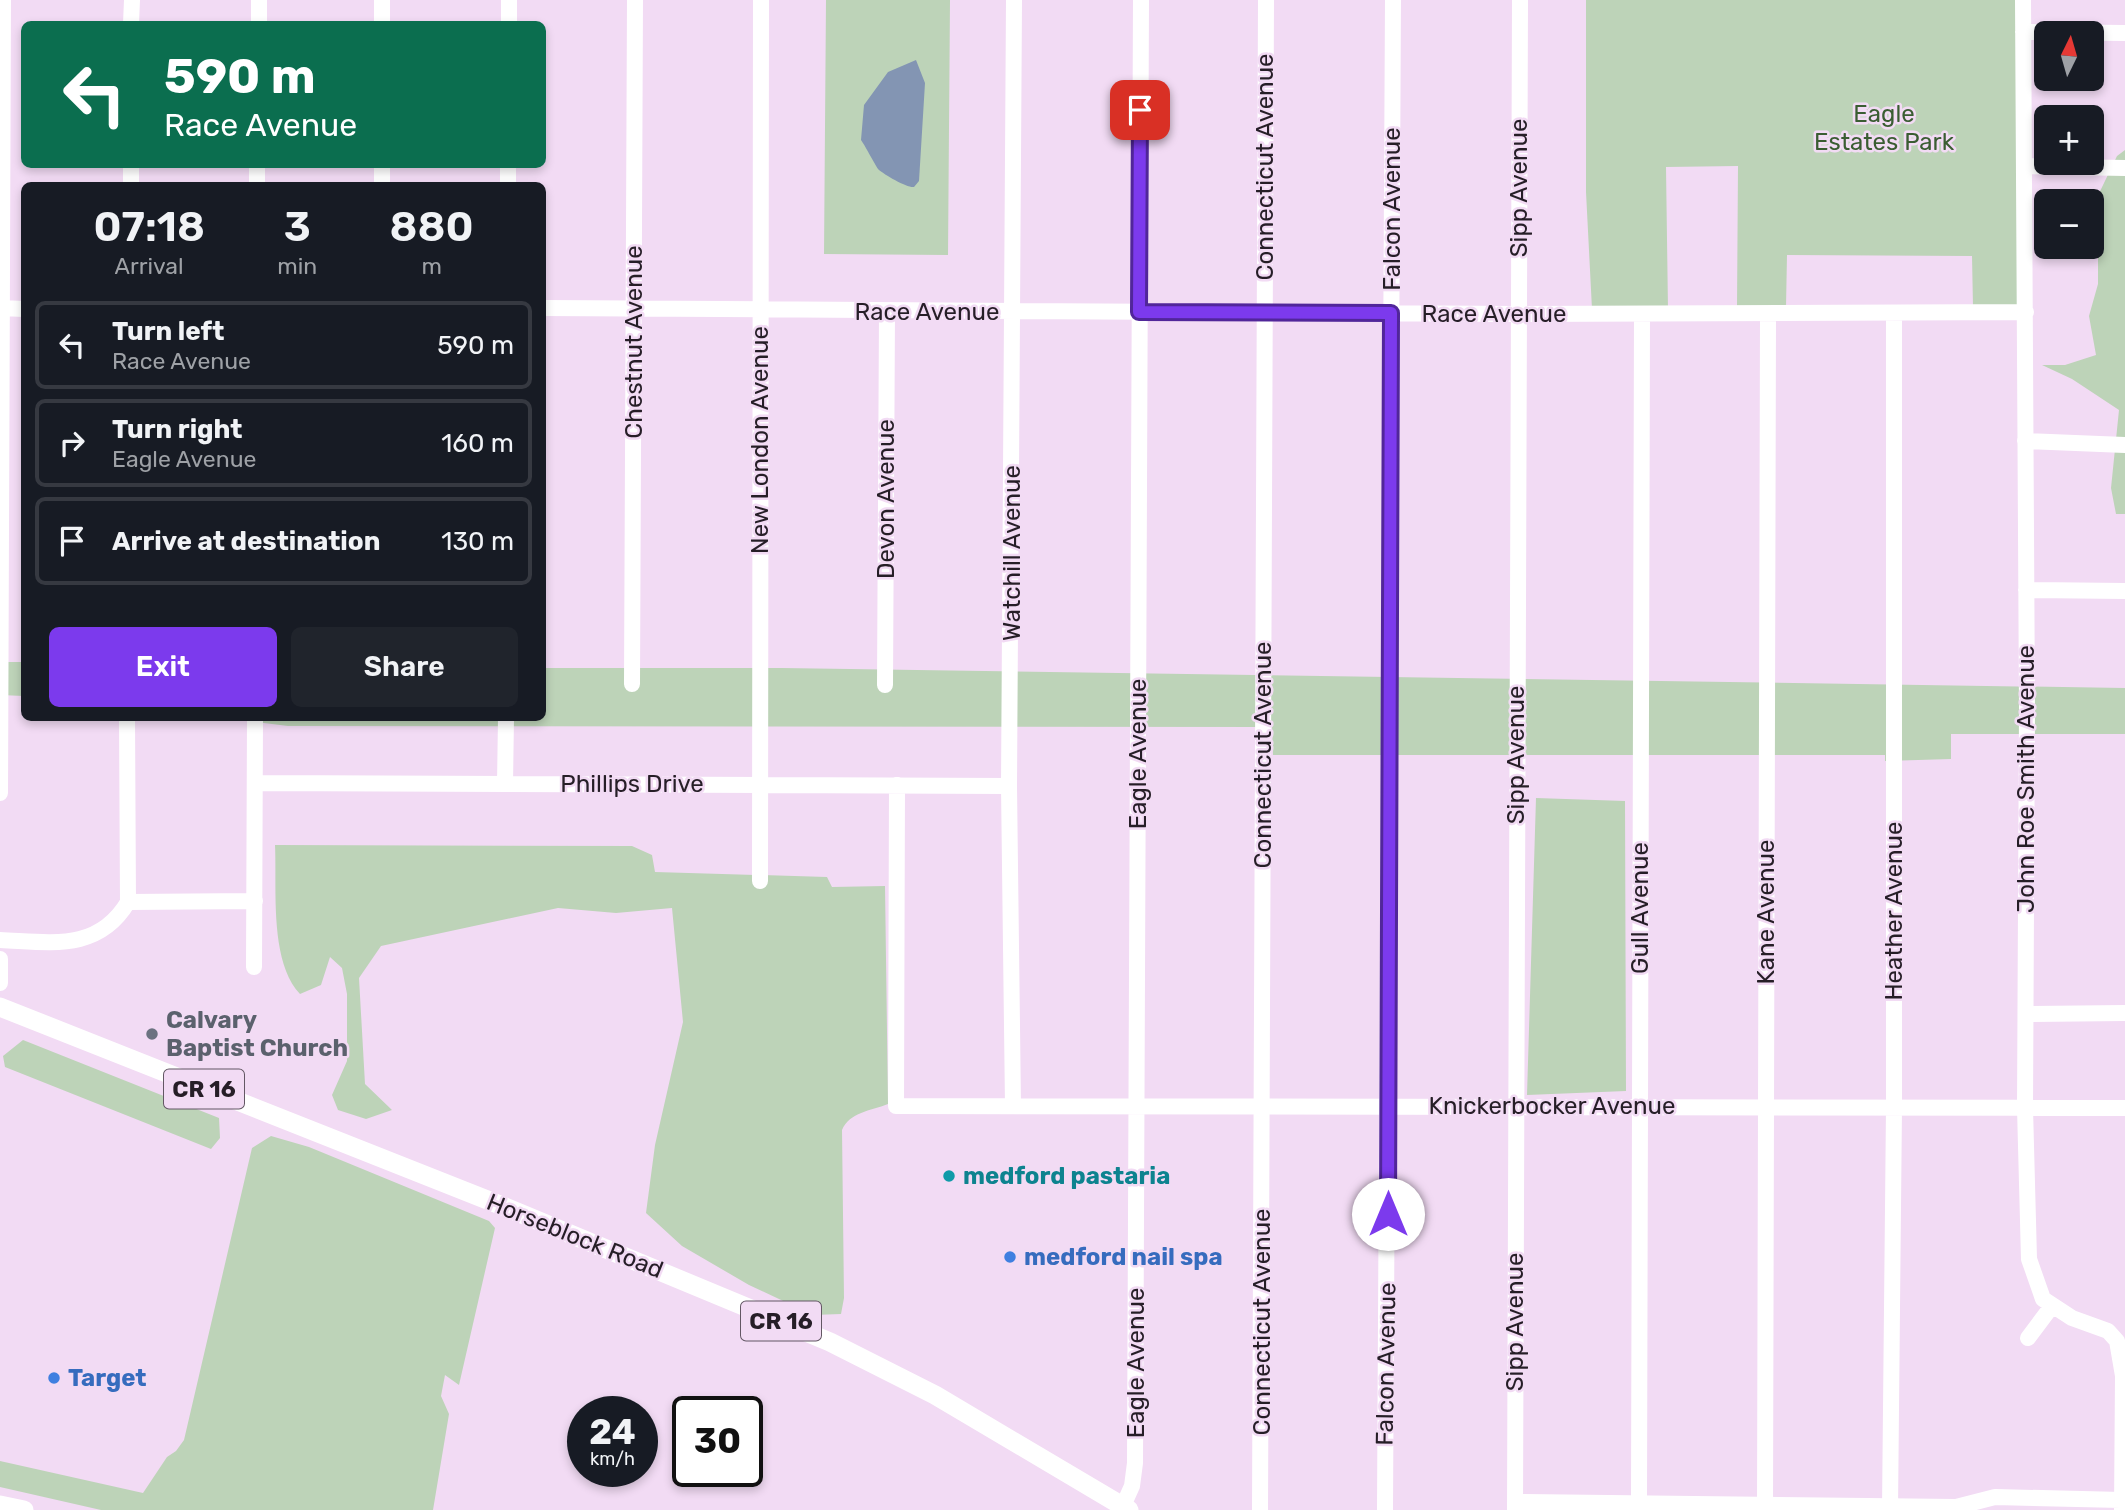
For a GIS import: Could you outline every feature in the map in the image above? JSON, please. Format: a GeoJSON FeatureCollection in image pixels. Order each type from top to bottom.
{"type":"FeatureCollection","features":[{"type":"Feature","properties":{"kind":"main road","name":"Horseblock Road"},"geometry":{"type":"LineString","coordinates":[[0,1007],[510,1209],[830,1342],[935,1395],[1126,1508]]}},
{"type":"Feature","properties":{"kind":"main road"},"geometry":{"type":"LineString","coordinates":[[0,1504],[24,1510]]}},
{"type":"Feature","properties":{"kind":"street"},"geometry":{"type":"LineString","coordinates":[[0,793],[3,0]]}},
{"type":"Feature","properties":{"kind":"street"},"geometry":{"type":"LineString","coordinates":[[131,21],[132,0]]}},
{"type":"Feature","properties":{"kind":"street"},"geometry":{"type":"LineString","coordinates":[[259,0],[259,21]]}},
{"type":"Feature","properties":{"kind":"street"},"geometry":{"type":"LineString","coordinates":[[382,0],[382,21]]}},
{"type":"Feature","properties":{"kind":"street"},"geometry":{"type":"LineString","coordinates":[[509,0],[509,21]]}},
{"type":"Feature","properties":{"kind":"street","name":"Chestnut Avenue"},"geometry":{"type":"LineString","coordinates":[[632,684],[635,0]]}},
{"type":"Feature","properties":{"kind":"street","name":"New London Avenue"},"geometry":{"type":"LineString","coordinates":[[760,881],[761,0]]}},
{"type":"Feature","properties":{"kind":"street","name":"Watchill Avenue"},"geometry":{"type":"LineString","coordinates":[[1013,1106],[1009,786],[1014,0]]}},
{"type":"Feature","properties":{"kind":"street","name":"Eagle Avenue"},"geometry":{"type":"LineString","coordinates":[[1126,1508],[1135,1470],[1141,0]]}},
{"type":"Feature","properties":{"kind":"street","name":"Connecticut Avenue"},"geometry":{"type":"LineString","coordinates":[[1260,1510],[1266,0]]}},
{"type":"Feature","properties":{"kind":"street","name":"Falcon Avenue"},"geometry":{"type":"LineString","coordinates":[[1385,1510],[1393,0]]}},
{"type":"Feature","properties":{"kind":"street","name":"Sipp Avenue"},"geometry":{"type":"LineString","coordinates":[[1515,1506],[1520,0]]}},
{"type":"Feature","properties":{"kind":"street","name":"John Roe Smith Avenue"},"geometry":{"type":"LineString","coordinates":[[2023,0],[2026,312],[2025,1108],[2029,1259],[2043,1299],[2052,1307]]}},
{"type":"Feature","properties":{"kind":"street"},"geometry":{"type":"LineString","coordinates":[[2024,32],[2125,33]]}},
{"type":"Feature","properties":{"kind":"street"},"geometry":{"type":"LineString","coordinates":[[2025,166],[2125,168]]}},
{"type":"Feature","properties":{"kind":"street"},"geometry":{"type":"LineString","coordinates":[[1,308],[21,309]]}},
{"type":"Feature","properties":{"kind":"street","name":"Race Avenue"},"geometry":{"type":"LineString","coordinates":[[546,308],[1768,315],[2026,312]]}},
{"type":"Feature","properties":{"kind":"street","name":"Devon Avenue"},"geometry":{"type":"LineString","coordinates":[[886,685],[887,312]]}},
{"type":"Feature","properties":{"kind":"street","name":"Heather Avenue"},"geometry":{"type":"LineString","coordinates":[[1890,1508],[1894,1107],[1894,313]]}},
{"type":"Feature","properties":{"kind":"street","name":"Gull Avenue"},"geometry":{"type":"LineString","coordinates":[[1639,1502],[1642,314]]}},
{"type":"Feature","properties":{"kind":"street","name":"Kane Avenue"},"geometry":{"type":"LineString","coordinates":[[1765,1506],[1768,315]]}},
{"type":"Feature","properties":{"kind":"street"},"geometry":{"type":"LineString","coordinates":[[2025,441],[2125,445]]}},
{"type":"Feature","properties":{"kind":"street"},"geometry":{"type":"LineString","coordinates":[[2026,590],[2125,590]]}},
{"type":"Feature","properties":{"kind":"street"},"geometry":{"type":"LineString","coordinates":[[0,940],[81,940],[102,932],[117,920],[128,902],[127,721]]}},
{"type":"Feature","properties":{"kind":"street"},"geometry":{"type":"LineString","coordinates":[[254,967],[255,721]]}},
{"type":"Feature","properties":{"kind":"street"},"geometry":{"type":"LineString","coordinates":[[505,784],[506,721]]}},
{"type":"Feature","properties":{"kind":"street","name":"Phillips Drive"},"geometry":{"type":"LineString","coordinates":[[256,783],[1009,786]]}},
{"type":"Feature","properties":{"kind":"street","name":"Knickerbocker Avenue"},"geometry":{"type":"LineString","coordinates":[[897,785],[896,1106],[2125,1108]]}},
{"type":"Feature","properties":{"kind":"street"},"geometry":{"type":"LineString","coordinates":[[128,902],[254,901]]}},
{"type":"Feature","properties":{"kind":"street"},"geometry":{"type":"LineString","coordinates":[[0,959],[0,983]]}},
{"type":"Feature","properties":{"kind":"street"},"geometry":{"type":"LineString","coordinates":[[2026,1014],[2125,1013]]}},
{"type":"Feature","properties":{"kind":"street"},"geometry":{"type":"LineString","coordinates":[[1515,1506],[1639,1502],[1956,1507],[1994,1497],[2122,1505],[2123,1376],[2117,1340],[2095,1324],[2072,1318],[2052,1307],[2028,1338]]}},
{"type":"Feature","properties":{"kind":"green space"},"geometry":{"type":"Polygon","coordinates":[[[826,0],[950,0],[948,255],[824,254],[826,0]]]}},
{"type":"Feature","properties":{"kind":"green space","name":"Eagle Estates Park"},"geometry":{"type":"Polygon","coordinates":[[[1586,0],[2020,0],[2019,306],[1973,307],[1972,256],[1787,255],[1786,307],[1737,308],[1738,166],[1666,167],[1668,310],[1592,309],[1586,192],[1586,0]]]}},
{"type":"Feature","properties":{"kind":"green space"},"geometry":{"type":"Polygon","coordinates":[[[2125,150],[2125,514],[2116,514],[2111,488],[2119,410],[2072,379],[2042,365],[2065,365],[2096,355],[2089,316],[2098,284],[2098,259],[2104,259],[2104,189],[2101,189],[2117,156],[2125,150]]]}},
{"type":"Feature","properties":{"kind":"green space"},"geometry":{"type":"Polygon","coordinates":[[[0,662],[21,662],[21,696],[0,695],[0,662]]]}},
{"type":"Feature","properties":{"kind":"green space"},"geometry":{"type":"Polygon","coordinates":[[[546,668],[782,668],[2125,688],[2125,734],[1951,734],[1951,759],[1885,761],[1885,755],[1273,755],[1272,727],[288,726],[248,721],[546,721],[546,668]]]}},
{"type":"Feature","properties":{"kind":"green space"},"geometry":{"type":"Polygon","coordinates":[[[1536,798],[1625,801],[1626,1091],[1527,1095],[1536,798]]]}},
{"type":"Feature","properties":{"kind":"green space"},"geometry":{"type":"Polygon","coordinates":[[[275,845],[632,846],[652,855],[655,872],[827,877],[832,887],[885,886],[888,1104],[855,1116],[842,1130],[844,1298],[841,1314],[813,1315],[749,1285],[682,1246],[646,1213],[655,1145],[683,1022],[672,908],[616,913],[558,908],[381,946],[359,978],[365,1084],[392,1110],[366,1119],[338,1110],[332,1095],[347,1061],[347,994],[342,968],[330,957],[321,985],[300,994],[283,963],[277,923],[275,845]]]}},
{"type":"Feature","properties":{"kind":"green space"},"geometry":{"type":"Polygon","coordinates":[[[23,1040],[219,1118],[220,1138],[211,1149],[5,1067],[3,1056],[23,1040]]]}},
{"type":"Feature","properties":{"kind":"green space"},"geometry":{"type":"Polygon","coordinates":[[[271,1136],[309,1147],[489,1221],[495,1228],[459,1385],[445,1375],[441,1396],[449,1414],[433,1510],[101,1510],[0,1487],[0,1461],[143,1493],[167,1457],[176,1451],[184,1440],[252,1148],[271,1136]]]}},
{"type":"Feature","properties":{"kind":"water"},"geometry":{"type":"Polygon","coordinates":[[[916,60],[925,83],[919,181],[911,187],[879,170],[861,140],[864,105],[888,72],[916,60]]]}},
{"type":"Feature","properties":{"kind":"place","name":"Calvary Baptist Church"},"geometry":{"type":"Point","coordinates":[152,1034]}},
{"type":"Feature","properties":{"kind":"place","name":"medford pastaria"},"geometry":{"type":"Point","coordinates":[949,1176]}},
{"type":"Feature","properties":{"kind":"place","name":"medford nail spa"},"geometry":{"type":"Point","coordinates":[1010,1257]}},
{"type":"Feature","properties":{"kind":"place","name":"Target"},"geometry":{"type":"Point","coordinates":[54,1378]}},
{"type":"Feature","properties":{"kind":"route"},"geometry":{"type":"LineString","coordinates":[[1140,110],[1139,312],[1391,313],[1388,1214]]}}]}
